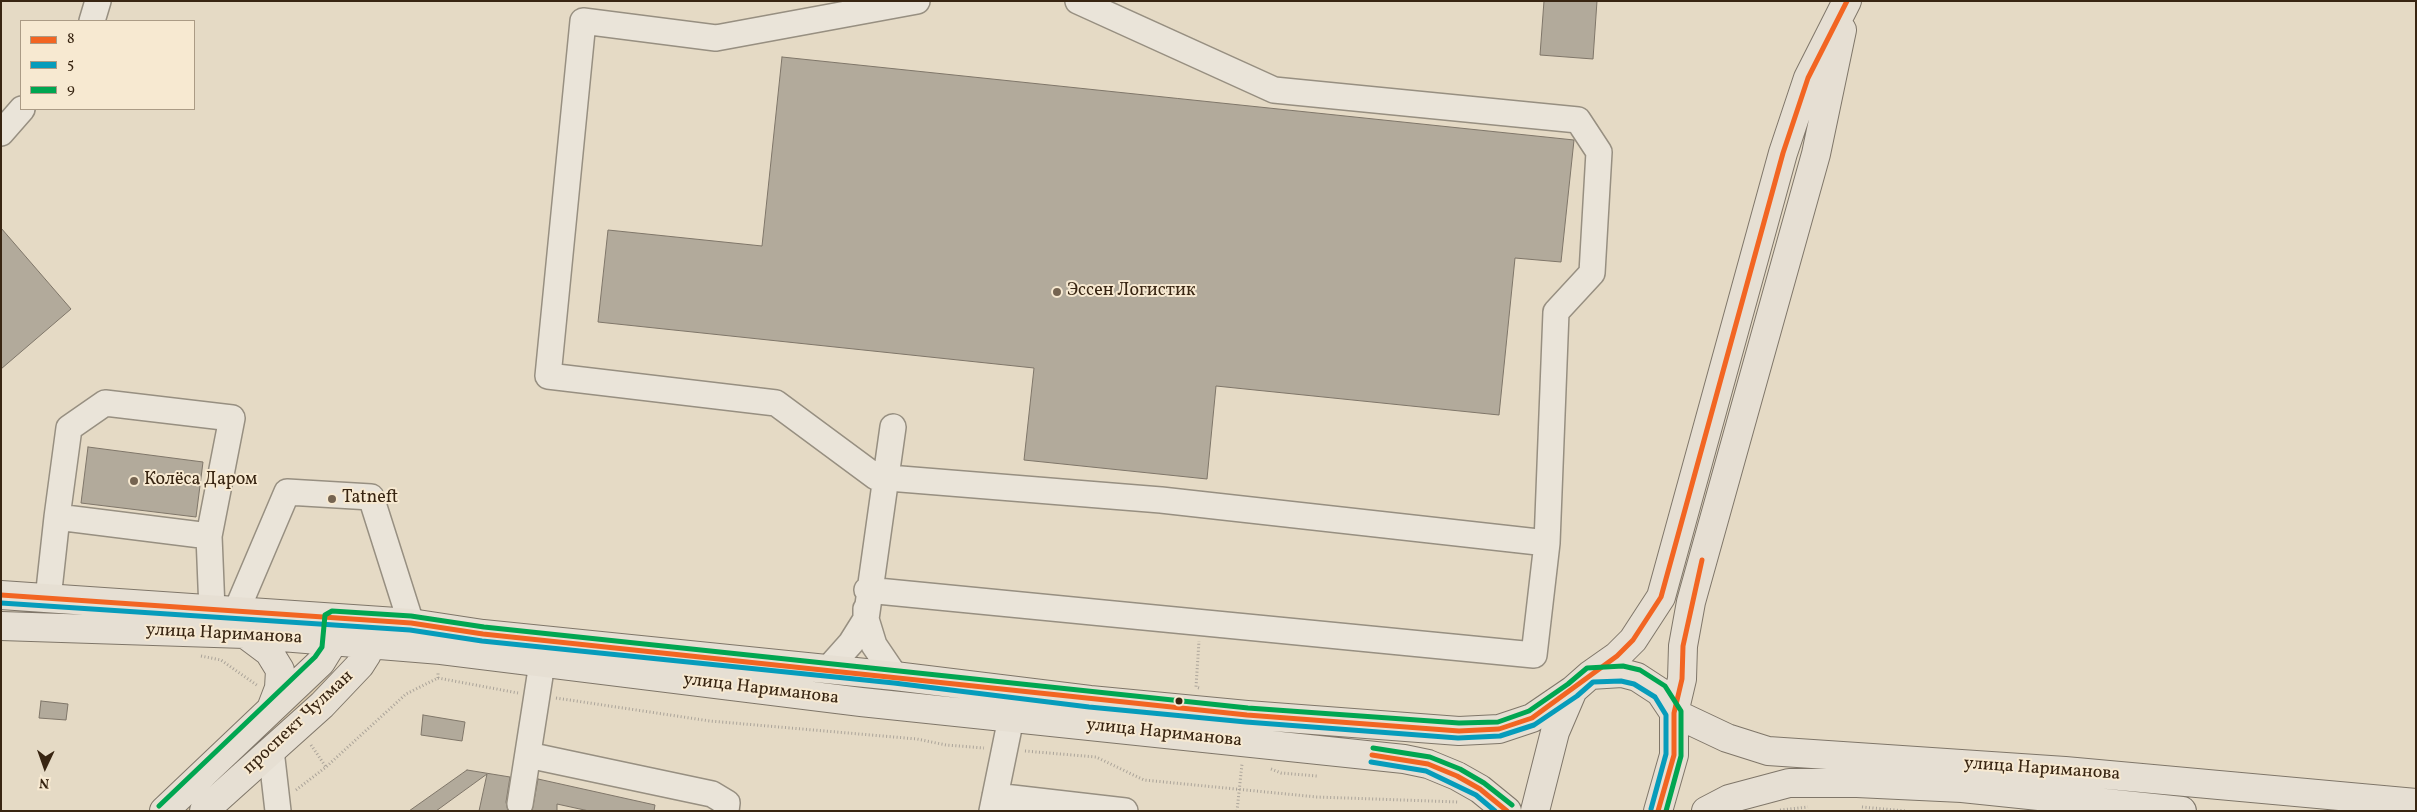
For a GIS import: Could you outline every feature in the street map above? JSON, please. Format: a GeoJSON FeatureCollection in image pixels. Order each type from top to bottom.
{"type":"FeatureCollection","features":[{"type":"Feature","properties":{"kind":"main road","name":"улица Нариманова"},"geometry":{"type":"LineString","coordinates":[[369,632],[410,623],[483,634],[895,676],[1238,714],[1459,731],[1499,729],[1532,718],[1617,656],[1633,640],[1661,597],[1783,153],[1808,78],[1847,1]]}},
{"type":"Feature","properties":{"kind":"main road"},"geometry":{"type":"LineString","coordinates":[[1658,811],[1674,755],[1674,713],[1682,679],[1683,646],[1691,602],[1816,154],[1831,90],[1847,1]]}},
{"type":"Feature","properties":{"kind":"main road","name":"улица Нариманова"},"geometry":{"type":"LineString","coordinates":[[5,596],[369,632],[441,650],[542,663],[1011,718],[1404,759],[1428,764],[1457,776],[1480,789],[1507,811]]}},
{"type":"Feature","properties":{"kind":"main road"},"geometry":{"type":"LineString","coordinates":[[3,627],[17,620],[22,611],[17,602],[5,596]]}},
{"type":"Feature","properties":{"kind":"main road","name":"улица Нариманова"},"geometry":{"type":"LineString","coordinates":[[3,627],[231,619]]}},
{"type":"Feature","properties":{"kind":"main road"},"geometry":{"type":"LineString","coordinates":[[231,619],[269,652],[280,670],[280,688],[272,709]]}},
{"type":"Feature","properties":{"kind":"main road","name":"проспект Чулман"},"geometry":{"type":"LineString","coordinates":[[164,811],[321,662],[330,649],[331,629]]}},
{"type":"Feature","properties":{"kind":"main road","name":"проспект Чулман"},"geometry":{"type":"LineString","coordinates":[[204,811],[322,705],[360,665],[367,654],[369,632]]}},
{"type":"Feature","properties":{"kind":"main road"},"geometry":{"type":"LineString","coordinates":[[1535,811],[1555,732],[1581,683],[1622,674],[1637,677],[1660,692],[1668,701],[1674,713]]}},
{"type":"Feature","properties":{"kind":"main road","name":"улица Нариманова"},"geometry":{"type":"LineString","coordinates":[[1674,713],[1727,738],[1768,751],[2065,771],[2416,803]]}},
{"type":"Feature","properties":{"kind":"main road","name":"улица Нариманова"},"geometry":{"type":"LineString","coordinates":[[1706,811],[1729,800],[1789,784],[1857,783],[1962,788],[2182,811]]}},
{"type":"Feature","properties":{"kind":"lane"},"geometry":{"type":"LineString","coordinates":[[92,20],[98,1]]}},
{"type":"Feature","properties":{"kind":"lane"},"geometry":{"type":"LineString","coordinates":[[917,1],[716,38],[583,22],[548,376],[776,403],[876,478],[1161,500],[1547,542]]}},
{"type":"Feature","properties":{"kind":"lane"},"geometry":{"type":"LineString","coordinates":[[867,590],[1534,655],[1547,542],[1556,312],[1592,273],[1599,152],[1578,120],[1274,90],[1078,1]]}},
{"type":"Feature","properties":{"kind":"lane"},"geometry":{"type":"LineString","coordinates":[[1,133],[21,110]]}},
{"type":"Feature","properties":{"kind":"lane"},"geometry":{"type":"LineString","coordinates":[[48,599],[56,518],[69,428],[105,403],[232,418],[209,536],[231,619]]}},
{"type":"Feature","properties":{"kind":"lane"},"geometry":{"type":"LineString","coordinates":[[827,670],[851,643],[866,619],[893,427]]}},
{"type":"Feature","properties":{"kind":"lane"},"geometry":{"type":"LineString","coordinates":[[876,478],[866,619],[874,645],[895,676]]}},
{"type":"Feature","properties":{"kind":"lane"},"geometry":{"type":"LineString","coordinates":[[231,619],[287,492],[371,497],[410,623]]}},
{"type":"Feature","properties":{"kind":"lane"},"geometry":{"type":"LineString","coordinates":[[56,518],[209,536]]}},
{"type":"Feature","properties":{"kind":"lane"},"geometry":{"type":"LineString","coordinates":[[520,804],[542,663]]}},
{"type":"Feature","properties":{"kind":"lane"},"geometry":{"type":"LineString","coordinates":[[1011,718],[993,803],[1125,811]]}},
{"type":"Feature","properties":{"kind":"lane"},"geometry":{"type":"LineString","coordinates":[[272,750],[278,808]]}},
{"type":"Feature","properties":{"kind":"lane"},"geometry":{"type":"LineString","coordinates":[[528,755],[712,794],[727,803],[726,811]]}},
{"type":"Feature","properties":{"kind":"path"},"geometry":{"type":"LineString","coordinates":[[1199,640],[1196,687],[1205,689]]}},
{"type":"Feature","properties":{"kind":"path"},"geometry":{"type":"LineString","coordinates":[[438,678],[439,662]]}},
{"type":"Feature","properties":{"kind":"path"},"geometry":{"type":"LineString","coordinates":[[278,808],[406,694],[438,678],[537,697],[710,721],[918,739],[946,745],[1096,757],[1144,780],[1317,797],[1461,802]]}},
{"type":"Feature","properties":{"kind":"path"},"geometry":{"type":"LineString","coordinates":[[311,743],[326,766]]}},
{"type":"Feature","properties":{"kind":"path"},"geometry":{"type":"LineString","coordinates":[[1237,811],[1242,758]]}},
{"type":"Feature","properties":{"kind":"path"},"geometry":{"type":"LineString","coordinates":[[1775,811],[1811,806]]}},
{"type":"Feature","properties":{"kind":"path"},"geometry":{"type":"LineString","coordinates":[[1857,807],[1906,811]]}},
{"type":"Feature","properties":{"kind":"shaded area"},"geometry":{"type":"Polygon","coordinates":[[[330,671],[328,682],[188,811],[180,811],[330,671]]]}},
{"type":"Feature","properties":{"kind":"building"},"geometry":{"type":"Polygon","coordinates":[[[1544,1],[1597,1],[1593,59],[1540,55],[1544,1]]]}},
{"type":"Feature","properties":{"kind":"building","name":"Эссен Логистик"},"geometry":{"type":"Polygon","coordinates":[[[782,57],[1574,140],[1561,262],[1515,258],[1499,415],[1216,386],[1207,479],[1024,460],[1034,368],[598,322],[608,230],[762,246],[782,57]]]}},
{"type":"Feature","properties":{"kind":"building"},"geometry":{"type":"Polygon","coordinates":[[[1,228],[71,309],[1,369],[1,228]]]}},
{"type":"Feature","properties":{"kind":"building"},"geometry":{"type":"Polygon","coordinates":[[[88,447],[203,462],[196,517],[81,503],[88,447]]]}},
{"type":"Feature","properties":{"kind":"building"},"geometry":{"type":"Polygon","coordinates":[[[41,701],[68,704],[66,720],[39,718],[41,701]]]}},
{"type":"Feature","properties":{"kind":"building"},"geometry":{"type":"Polygon","coordinates":[[[423,715],[465,722],[462,741],[421,735],[423,715]]]}},
{"type":"Feature","properties":{"kind":"building"},"geometry":{"type":"Polygon","coordinates":[[[467,770],[510,777],[506,802],[508,811],[479,811],[487,774],[436,811],[409,811],[467,770]]]}},
{"type":"Feature","properties":{"kind":"building"},"geometry":{"type":"Polygon","coordinates":[[[538,779],[655,805],[654,811],[589,811],[557,804],[557,811],[532,811],[538,779]]]}},
{"type":"Feature","properties":{"kind":"transit line","name":"8"},"geometry":{"type":"LineString","coordinates":[[1,595],[411,623],[483,634],[1247,715],[1459,731],[1499,729],[1532,718],[1617,656],[1633,640],[1661,597],[1783,153],[1808,78],[1847,1]]}},
{"type":"Feature","properties":{"kind":"transit line","name":"8"},"geometry":{"type":"LineString","coordinates":[[1658,811],[1674,755],[1674,713],[1682,679],[1683,646],[1702,560]]}},
{"type":"Feature","properties":{"kind":"transit line","name":"5"},"geometry":{"type":"LineString","coordinates":[[1,603],[410,630],[482,641],[894,683],[1089,707],[1246,722],[1458,738],[1500,736],[1534,725],[1577,696],[1593,682],[1621,681],[1634,684],[1655,697],[1666,715],[1666,754],[1651,809]]}},
{"type":"Feature","properties":{"kind":"transit line","name":"9"},"geometry":{"type":"LineString","coordinates":[[159,806],[315,657],[322,647],[325,615],[332,611],[411,616],[484,627],[1248,708],[1459,723],[1498,722],[1529,711],[1568,684],[1587,668],[1623,666],[1640,670],[1665,686],[1681,711],[1681,756],[1666,811]]}},
{"type":"Feature","properties":{"kind":"transit line","name":"9"},"geometry":{"type":"LineString","coordinates":[[1373,748],[1430,757],[1460,769],[1484,783],[1512,805]]}},
{"type":"Feature","properties":{"kind":"transit line","name":"8"},"geometry":{"type":"LineString","coordinates":[[1372,755],[1428,764],[1457,776],[1480,789],[1507,811]]}},
{"type":"Feature","properties":{"kind":"transit line","name":"5"},"geometry":{"type":"LineString","coordinates":[[1371,762],[1426,771],[1476,795],[1495,811]]}},
{"type":"Feature","properties":{"kind":"place","name":"Эссен Логистик"},"geometry":{"type":"Point","coordinates":[1057,292]}},
{"type":"Feature","properties":{"kind":"place","name":"Колёса Даром"},"geometry":{"type":"Point","coordinates":[134,481]}},
{"type":"Feature","properties":{"kind":"place","name":"Tatneft"},"geometry":{"type":"Point","coordinates":[332,499]}}]}
